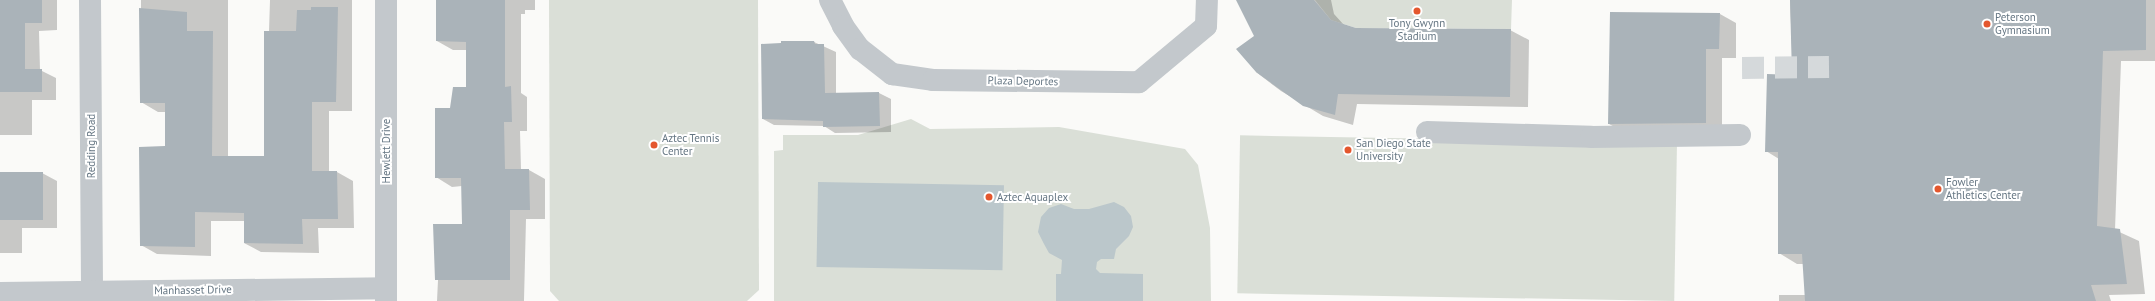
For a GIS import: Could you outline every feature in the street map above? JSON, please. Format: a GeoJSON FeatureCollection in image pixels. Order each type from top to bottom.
{"type":"FeatureCollection","features":[{"type":"Feature","properties":{"kind":"street","name":"Redding Road"},"geometry":{"type":"LineString","coordinates":[[90,0],[92,292]]}},
{"type":"Feature","properties":{"kind":"street","name":"Hewlett Drive"},"geometry":{"type":"LineString","coordinates":[[386,0],[386,295]]}},
{"type":"Feature","properties":{"kind":"street","name":"Plaza Deportes"},"geometry":{"type":"LineString","coordinates":[[830,0],[843,26],[860,49],[892,74],[933,80],[1140,82],[1206,26],[1207,0]]}},
{"type":"Feature","properties":{"kind":"street"},"geometry":{"type":"LineString","coordinates":[[1427,132],[1591,137],[1740,135]]}},
{"type":"Feature","properties":{"kind":"street","name":"Manhasset Drive"},"geometry":{"type":"LineString","coordinates":[[0,293],[92,292],[386,295]]}},
{"type":"Feature","properties":{"kind":"shaded area","name":"Aztec Tennis Center"},"geometry":{"type":"Polygon","coordinates":[[[549,0],[758,0],[759,290],[747,301],[559,301],[550,291],[549,0]]]}},
{"type":"Feature","properties":{"kind":"shaded area","name":"Tony Gwynn Stadium"},"geometry":{"type":"Polygon","coordinates":[[[1315,0],[1512,0],[1511,29],[1356,28],[1331,20],[1315,0]]]}},
{"type":"Feature","properties":{"kind":"shaded area","name":"Aztec Aquaplex"},"geometry":{"type":"Polygon","coordinates":[[[911,119],[930,129],[1059,127],[1185,149],[1198,165],[1210,228],[1211,301],[774,301],[774,151],[783,150],[783,135],[858,135],[911,119]]]}},
{"type":"Feature","properties":{"kind":"shaded area"},"geometry":{"type":"Polygon","coordinates":[[[1240,135],[1677,143],[1674,301],[1237,293],[1240,135]]]}},
{"type":"Feature","properties":{"kind":"shaded area"},"geometry":{"type":"Polygon","coordinates":[[[818,182],[1004,185],[1002,270],[817,267],[818,182]]]}},
{"type":"Feature","properties":{"kind":"shaded area"},"geometry":{"type":"Polygon","coordinates":[[[1114,202],[1124,207],[1131,216],[1133,227],[1129,236],[1116,249],[1114,259],[1101,259],[1097,262],[1096,269],[1100,273],[1143,274],[1143,301],[1056,301],[1056,274],[1061,274],[1062,260],[1049,253],[1038,232],[1041,217],[1049,208],[1061,204],[1074,209],[1089,209],[1114,202]]]}},
{"type":"Feature","properties":{"kind":"building"},"geometry":{"type":"Polygon","coordinates":[[[0,0],[42,0],[42,23],[25,23],[25,69],[42,69],[42,92],[0,92],[0,0]]]}},
{"type":"Feature","properties":{"kind":"building"},"geometry":{"type":"Polygon","coordinates":[[[436,0],[505,0],[505,87],[511,86],[512,122],[504,122],[505,169],[529,169],[530,210],[510,210],[510,280],[435,280],[433,224],[462,224],[461,178],[435,178],[435,108],[450,108],[453,87],[466,87],[466,42],[436,41],[436,0]]]}},
{"type":"Feature","properties":{"kind":"building","name":"Tony Gwynn Stadium"},"geometry":{"type":"Polygon","coordinates":[[[1236,0],[1314,0],[1331,20],[1356,28],[1511,29],[1510,97],[1338,94],[1335,115],[1303,106],[1256,72],[1236,49],[1254,36],[1236,0]]]}},
{"type":"Feature","properties":{"kind":"building","name":"Fowler Athletics Center"},"geometry":{"type":"Polygon","coordinates":[[[1790,0],[2146,0],[2146,50],[2103,51],[2097,226],[2120,229],[2127,284],[2091,285],[2096,301],[1805,301],[1802,254],[1778,254],[1778,152],[1765,152],[1767,74],[1792,75],[1790,0]]]}},
{"type":"Feature","properties":{"kind":"building"},"geometry":{"type":"Polygon","coordinates":[[[311,7],[338,7],[336,102],[312,102],[312,171],[337,171],[338,219],[302,219],[303,244],[244,243],[244,213],[195,212],[195,247],[140,246],[139,147],[165,146],[165,103],[140,103],[139,8],[187,12],[187,31],[213,31],[212,156],[264,156],[264,31],[296,31],[297,10],[311,10],[311,7]]]}},
{"type":"Feature","properties":{"kind":"building"},"geometry":{"type":"Polygon","coordinates":[[[1610,12],[1720,13],[1719,49],[1706,49],[1706,123],[1608,124],[1610,12]]]}},
{"type":"Feature","properties":{"kind":"building"},"geometry":{"type":"Polygon","coordinates":[[[781,41],[814,41],[815,44],[824,44],[825,93],[879,92],[880,126],[823,127],[823,121],[762,119],[761,44],[781,43],[781,41]]]}},
{"type":"Feature","properties":{"kind":"building"},"geometry":{"type":"Polygon","coordinates":[[[0,172],[43,172],[43,220],[0,220],[0,172]]]}},
{"type":"Feature","properties":{"kind":"tunnel"},"geometry":{"type":"LineString","coordinates":[[1742,68],[1829,67]]}},
{"type":"Feature","properties":{"kind":"place","name":"Tony Gwynn Stadium"},"geometry":{"type":"Point","coordinates":[1417,11]}},
{"type":"Feature","properties":{"kind":"place","name":"Peterson Gymnasium"},"geometry":{"type":"Point","coordinates":[1987,24]}},
{"type":"Feature","properties":{"kind":"place","name":"Aztec Tennis Center"},"geometry":{"type":"Point","coordinates":[654,145]}},
{"type":"Feature","properties":{"kind":"place","name":"San Diego State University"},"geometry":{"type":"Point","coordinates":[1348,150]}},
{"type":"Feature","properties":{"kind":"place","name":"Fowler Athletics Center"},"geometry":{"type":"Point","coordinates":[1938,189]}},
{"type":"Feature","properties":{"kind":"place","name":"Aztec Aquaplex"},"geometry":{"type":"Point","coordinates":[989,197]}}]}
